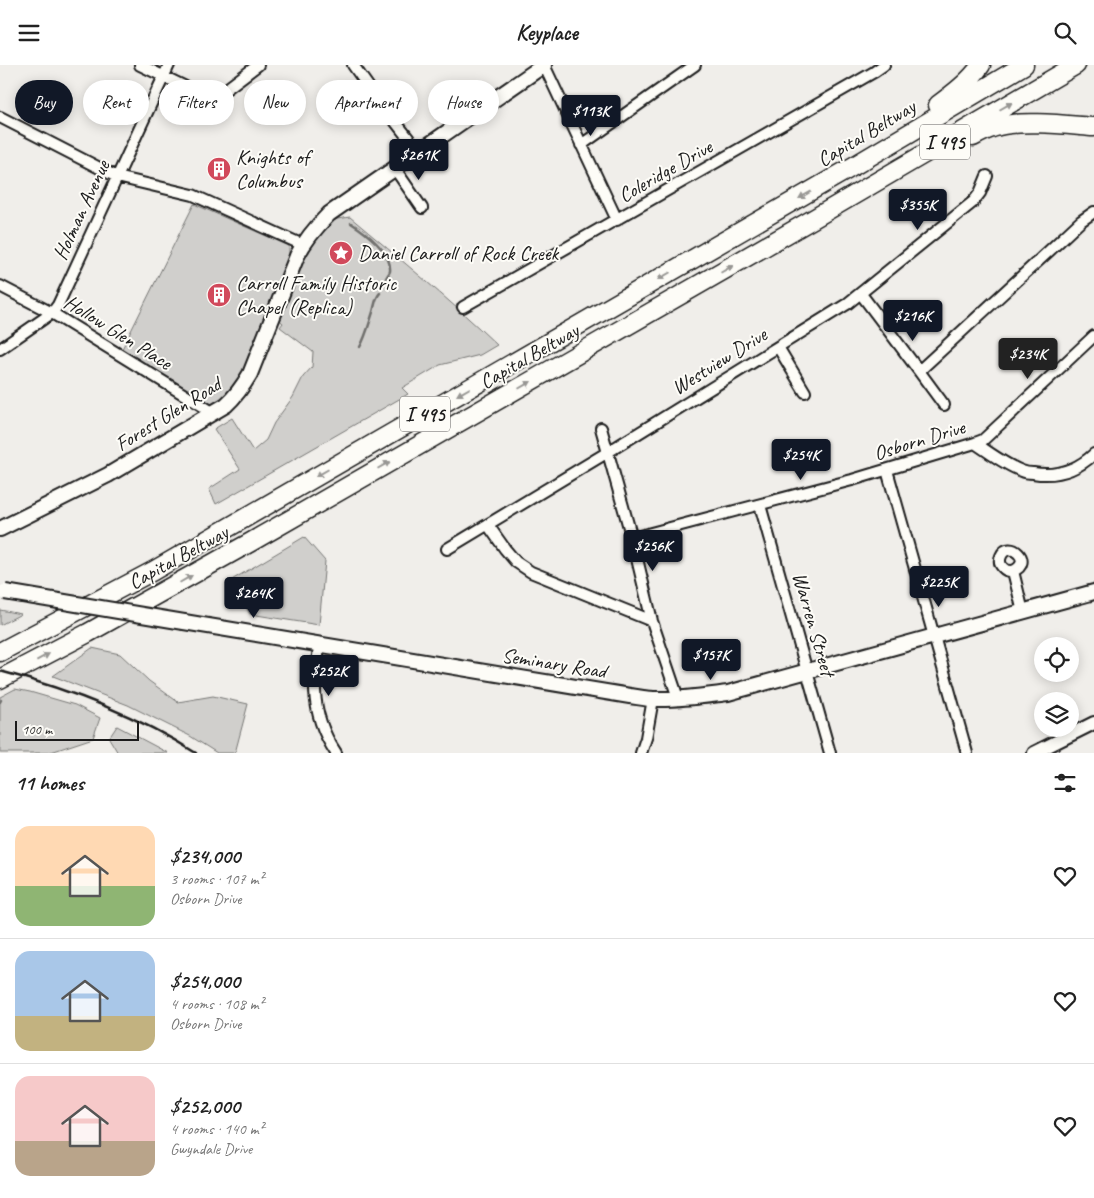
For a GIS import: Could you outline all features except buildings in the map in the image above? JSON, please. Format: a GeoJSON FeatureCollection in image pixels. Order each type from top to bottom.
{"type":"FeatureCollection","features":[{"type":"Feature","properties":{"kind":"highway"},"geometry":{"type":"LineString","coordinates":[[848,171],[956,92],[970,80],[982,65]]}},
{"type":"Feature","properties":{"kind":"highway","name":"Capital Beltway"},"geometry":{"type":"LineString","coordinates":[[0,652],[162,566],[848,171],[1024,65]]}},
{"type":"Feature","properties":{"kind":"highway","name":"Capital Beltway"},"geometry":{"type":"LineString","coordinates":[[0,679],[165,591],[813,219],[1076,65]]}},
{"type":"Feature","properties":{"kind":"highway"},"geometry":{"type":"LineString","coordinates":[[813,219],[829,221],[984,131],[999,126],[1029,123],[1094,127]]}},
{"type":"Feature","properties":{"kind":"main road","name":"Forest Glen Road"},"geometry":{"type":"LineString","coordinates":[[0,529],[108,475],[226,405],[235,397],[250,374],[290,271],[303,245],[316,227],[329,215],[544,65]]}},
{"type":"Feature","properties":{"kind":"main road","name":"Seminary Road"},"geometry":{"type":"LineString","coordinates":[[3,592],[653,699],[698,697],[728,693],[1094,592]]}},
{"type":"Feature","properties":{"kind":"street"},"geometry":{"type":"LineString","coordinates":[[140,65],[194,91],[207,95],[221,93],[258,65]]}},
{"type":"Feature","properties":{"kind":"street","name":"Holman Avenue"},"geometry":{"type":"LineString","coordinates":[[0,349],[52,313],[58,305],[169,65]]}},
{"type":"Feature","properties":{"kind":"street"},"geometry":{"type":"LineString","coordinates":[[354,65],[370,89],[419,152]]}},
{"type":"Feature","properties":{"kind":"street"},"geometry":{"type":"LineString","coordinates":[[544,65],[617,220]]}},
{"type":"Feature","properties":{"kind":"street"},"geometry":{"type":"LineString","coordinates":[[581,145],[695,65]]}},
{"type":"Feature","properties":{"kind":"street","name":"Coleridge Drive"},"geometry":{"type":"LineString","coordinates":[[464,307],[884,65]]}},
{"type":"Feature","properties":{"kind":"street"},"geometry":{"type":"LineString","coordinates":[[0,117],[117,177],[193,195],[303,245]]}},
{"type":"Feature","properties":{"kind":"street"},"geometry":{"type":"LineString","coordinates":[[395,169],[422,208]]}},
{"type":"Feature","properties":{"kind":"street","name":"Westview Drive"},"geometry":{"type":"LineString","coordinates":[[447,549],[847,304],[973,202],[980,193],[988,176]]}},
{"type":"Feature","properties":{"kind":"street"},"geometry":{"type":"LineString","coordinates":[[919,371],[1081,221],[1094,212]]}},
{"type":"Feature","properties":{"kind":"street","name":"Hollow Glen Place"},"geometry":{"type":"LineString","coordinates":[[0,286],[52,313],[214,413]]}},
{"type":"Feature","properties":{"kind":"street"},"geometry":{"type":"LineString","coordinates":[[861,294],[944,405]]}},
{"type":"Feature","properties":{"kind":"street","name":"Osborn Drive"},"geometry":{"type":"LineString","coordinates":[[632,538],[887,470],[975,443],[983,439],[1094,336]]}},
{"type":"Feature","properties":{"kind":"street"},"geometry":{"type":"LineString","coordinates":[[778,347],[805,392]]}},
{"type":"Feature","properties":{"kind":"street"},"geometry":{"type":"LineString","coordinates":[[601,428],[632,538],[652,621],[678,698]]}},
{"type":"Feature","properties":{"kind":"street"},"geometry":{"type":"LineString","coordinates":[[975,443],[1023,472],[1047,475],[1065,472],[1088,460],[1094,454]]}},
{"type":"Feature","properties":{"kind":"street"},"geometry":{"type":"LineString","coordinates":[[887,470],[967,753]]}},
{"type":"Feature","properties":{"kind":"street","name":"Warren Street"},"geometry":{"type":"LineString","coordinates":[[760,505],[830,753]]}},
{"type":"Feature","properties":{"kind":"street"},"geometry":{"type":"LineString","coordinates":[[488,525],[516,562],[531,573],[652,621]]}},
{"type":"Feature","properties":{"kind":"street"},"geometry":{"type":"LineString","coordinates":[[1013,571],[1023,612]]}},
{"type":"Feature","properties":{"kind":"street"},"geometry":{"type":"LineString","coordinates":[[320,645],[315,691],[320,719],[328,740],[336,753]]}},
{"type":"Feature","properties":{"kind":"street"},"geometry":{"type":"LineString","coordinates":[[640,753],[646,738],[653,699]]}},
{"type":"Feature","properties":{"kind":"street"},"geometry":{"type":"LineString","coordinates":[[1034,753],[1094,723]]}},
{"type":"Feature","properties":{"kind":"shaded area"},"geometry":{"type":"Polygon","coordinates":[[[194,204],[289,246],[289,258],[243,374],[231,392],[214,408],[122,349],[194,204]]]}},
{"type":"Feature","properties":{"kind":"shaded area"},"geometry":{"type":"Polygon","coordinates":[[[350,217],[497,345],[480,355],[440,365],[402,388],[408,394],[216,504],[209,489],[240,469],[214,429],[232,418],[253,451],[266,440],[274,423],[293,397],[303,377],[312,367],[313,352],[280,327],[283,323],[277,318],[307,250],[326,225],[337,219],[350,217]]]}},
{"type":"Feature","properties":{"kind":"shaded area"},"geometry":{"type":"Polygon","coordinates":[[[304,537],[325,561],[319,625],[250,614],[230,581],[304,537]]]}},
{"type":"Feature","properties":{"kind":"shaded area"},"geometry":{"type":"Polygon","coordinates":[[[0,610],[21,614],[0,625],[0,610]]]}},
{"type":"Feature","properties":{"kind":"shaded area"},"geometry":{"type":"Polygon","coordinates":[[[92,648],[120,654],[149,681],[178,702],[213,696],[248,704],[235,753],[217,753],[190,736],[128,705],[53,676],[92,648]]]}},
{"type":"Feature","properties":{"kind":"shaded area"},"geometry":{"type":"Polygon","coordinates":[[[15,689],[75,705],[100,718],[93,738],[48,753],[0,753],[0,697],[15,689]]]}},
{"type":"Feature","properties":{"kind":"shaded area"},"geometry":{"type":"Polygon","coordinates":[[[117,726],[168,753],[118,753],[109,738],[117,726]]]}},
{"type":"Feature","properties":{"kind":"waterway"},"geometry":{"type":"LineString","coordinates":[[351,223],[376,243],[387,257],[390,271],[386,278]]}},
{"type":"Feature","properties":{"kind":"waterway"},"geometry":{"type":"LineString","coordinates":[[360,347],[376,299],[380,293]]}},
{"type":"Feature","properties":{"kind":"railway"},"geometry":{"type":"LineString","coordinates":[[0,671],[51,686],[126,715],[196,753]]}},
{"type":"Feature","properties":{"kind":"place","name":"Knights of Columbus"},"geometry":{"type":"Point","coordinates":[219,169]}},
{"type":"Feature","properties":{"kind":"place","name":"Daniel Carroll of Rock Creek"},"geometry":{"type":"Point","coordinates":[341,253]}},
{"type":"Feature","properties":{"kind":"place","name":"Carroll Family Historic Chapel (Replica)"},"geometry":{"type":"Point","coordinates":[219,295]}}]}
